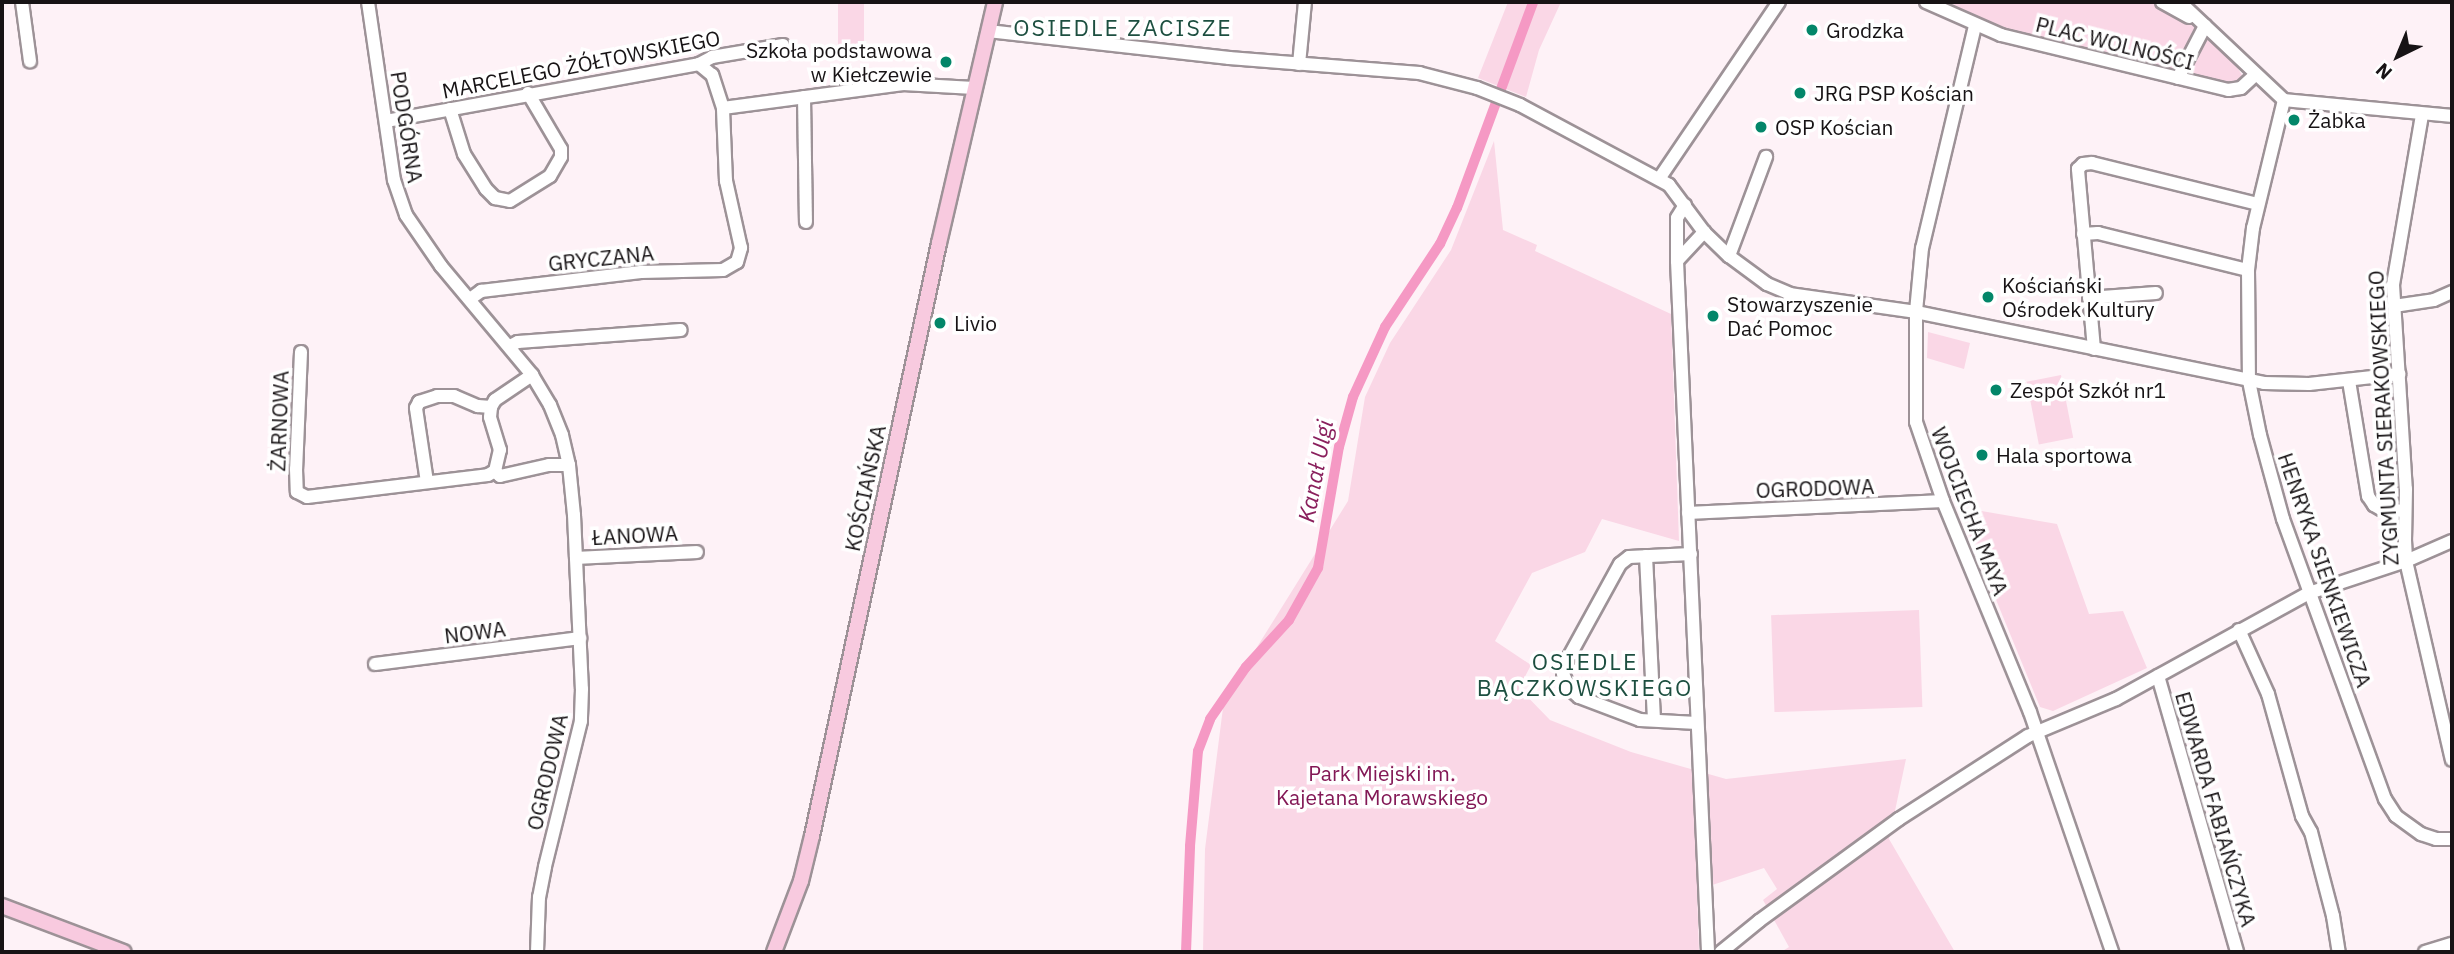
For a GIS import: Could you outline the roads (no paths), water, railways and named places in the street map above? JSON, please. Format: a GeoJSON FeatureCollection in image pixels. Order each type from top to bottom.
{"type":"FeatureCollection","features":[{"type":"Feature","properties":{"kind":"main road","name":"KOŚCIAŃSKA"},"geometry":{"type":"LineString","coordinates":[[774,952],[794,900],[812,836],[995,2]]}},
{"type":"Feature","properties":{"kind":"main road"},"geometry":{"type":"LineString","coordinates":[[2,906],[124,952]]}},
{"type":"Feature","properties":{"kind":"street"},"geometry":{"type":"LineString","coordinates":[[22,2],[30,61]]}},
{"type":"Feature","properties":{"kind":"street","name":"PODGÓRNA"},"geometry":{"type":"LineString","coordinates":[[368,2],[394,180],[406,215],[421,240],[532,375],[550,405],[562,435],[569,465],[574,515]]}},
{"type":"Feature","properties":{"kind":"street"},"geometry":{"type":"LineString","coordinates":[[1299,64],[1305,2]]}},
{"type":"Feature","properties":{"kind":"street"},"geometry":{"type":"LineString","coordinates":[[1659,178],[1779,2]]}},
{"type":"Feature","properties":{"kind":"street","name":"PLAC WOLNOŚCI"},"geometry":{"type":"LineString","coordinates":[[1926,2],[1975,26],[2001,35],[2178,78],[2235,90],[2255,75]]}},
{"type":"Feature","properties":{"kind":"street","name":"PLAC WOLNOŚCI"},"geometry":{"type":"LineString","coordinates":[[2162,2],[2205,26]]}},
{"type":"Feature","properties":{"kind":"street","name":"PLAC WOLNOŚCI"},"geometry":{"type":"LineString","coordinates":[[2180,2],[2284,100]]}},
{"type":"Feature","properties":{"kind":"street","name":"WOJCIECHA MAYA"},"geometry":{"type":"LineString","coordinates":[[1975,26],[1922,248],[1916,312],[1916,422],[1943,501],[2036,732],[2112,952]]}},
{"type":"Feature","properties":{"kind":"street"},"geometry":{"type":"LineString","coordinates":[[2178,78],[2205,26]]}},
{"type":"Feature","properties":{"kind":"street"},"geometry":{"type":"LineString","coordinates":[[988,30],[1299,64],[1419,73],[1480,89],[1516,103],[1659,178],[1673,189],[1704,232],[1729,256],[1767,284],[1790,294],[1916,312],[2249,381],[2284,385],[2349,381],[2399,374]]}},
{"type":"Feature","properties":{"kind":"street","name":"MARCELEGO ŻÓŁTOWSKIEGO"},"geometry":{"type":"LineString","coordinates":[[386,121],[528,93],[699,64],[712,57],[783,45]]}},
{"type":"Feature","properties":{"kind":"street"},"geometry":{"type":"LineString","coordinates":[[699,64],[712,75],[723,108],[903,83],[974,88]]}},
{"type":"Feature","properties":{"kind":"street"},"geometry":{"type":"LineString","coordinates":[[450,109],[464,154],[486,189],[495,198],[510,201],[550,176],[561,157],[561,149],[528,93]]}},
{"type":"Feature","properties":{"kind":"street"},"geometry":{"type":"LineString","coordinates":[[804,97],[806,222]]}},
{"type":"Feature","properties":{"kind":"street"},"geometry":{"type":"LineString","coordinates":[[2284,100],[2452,116]]}},
{"type":"Feature","properties":{"kind":"street","name":"HENRYKA SIENKIEWICZA"},"geometry":{"type":"LineString","coordinates":[[2284,100],[2258,205],[2248,270],[2249,381],[2283,519],[2390,807],[2396,816],[2421,834],[2436,839],[2452,839]]}},
{"type":"Feature","properties":{"kind":"street","name":"GRYCZANA"},"geometry":{"type":"LineString","coordinates":[[470,299],[481,291],[641,272],[723,270],[737,262],[741,248],[726,181],[723,108]]}},
{"type":"Feature","properties":{"kind":"street","name":"ZYGMUNTA SIERAKOWSKIEGO"},"geometry":{"type":"LineString","coordinates":[[2422,115],[2396,254],[2394,306],[2406,561],[2452,760]]}},
{"type":"Feature","properties":{"kind":"street"},"geometry":{"type":"LineString","coordinates":[[1729,256],[1766,157]]}},
{"type":"Feature","properties":{"kind":"street"},"geometry":{"type":"LineString","coordinates":[[2094,349],[2078,169],[2083,164],[2092,163],[2258,205]]}},
{"type":"Feature","properties":{"kind":"street"},"geometry":{"type":"LineString","coordinates":[[1685,205],[1677,218],[1677,261],[1708,952]]}},
{"type":"Feature","properties":{"kind":"street"},"geometry":{"type":"LineString","coordinates":[[1677,261],[1704,232]]}},
{"type":"Feature","properties":{"kind":"street"},"geometry":{"type":"LineString","coordinates":[[2083,234],[2098,233],[2248,270]]}},
{"type":"Feature","properties":{"kind":"street"},"geometry":{"type":"LineString","coordinates":[[2394,306],[2434,300],[2452,292]]}},
{"type":"Feature","properties":{"kind":"street"},"geometry":{"type":"LineString","coordinates":[[2089,298],[2156,293]]}},
{"type":"Feature","properties":{"kind":"street"},"geometry":{"type":"LineString","coordinates":[[510,346],[518,342],[681,330]]}},
{"type":"Feature","properties":{"kind":"street","name":"ŻARNOWA"},"geometry":{"type":"LineString","coordinates":[[301,352],[297,492],[307,497],[427,482]]}},
{"type":"Feature","properties":{"kind":"street"},"geometry":{"type":"LineString","coordinates":[[491,407],[478,406],[454,396],[437,396],[419,402],[416,408],[427,482],[488,475],[495,471],[500,450],[490,417],[491,407],[495,400],[532,375]]}},
{"type":"Feature","properties":{"kind":"street"},"geometry":{"type":"LineString","coordinates":[[2349,381],[2368,496],[2374,505],[2381,509],[2405,511]]}},
{"type":"Feature","properties":{"kind":"street"},"geometry":{"type":"LineString","coordinates":[[495,471],[500,476],[549,465],[569,465]]}},
{"type":"Feature","properties":{"kind":"street","name":"OGRODOWA"},"geometry":{"type":"LineString","coordinates":[[1688,513],[1943,501]]}},
{"type":"Feature","properties":{"kind":"street","name":"OGRODOWA"},"geometry":{"type":"LineString","coordinates":[[537,952],[539,897],[580,721],[580,638],[574,515]]}},
{"type":"Feature","properties":{"kind":"street"},"geometry":{"type":"LineString","coordinates":[[1721,952],[1907,813],[2036,732],[2116,699],[2309,593],[2406,561],[2452,541]]}},
{"type":"Feature","properties":{"kind":"street","name":"ŁANOWA"},"geometry":{"type":"LineString","coordinates":[[576,558],[697,552]]}},
{"type":"Feature","properties":{"kind":"street"},"geometry":{"type":"LineString","coordinates":[[1691,554],[1629,558],[1620,564],[1564,664],[1563,674],[1570,689],[1579,697],[1640,720],[1697,723]]}},
{"type":"Feature","properties":{"kind":"street"},"geometry":{"type":"LineString","coordinates":[[1646,556],[1654,720]]}},
{"type":"Feature","properties":{"kind":"street"},"geometry":{"type":"LineString","coordinates":[[2239,630],[2268,694],[2302,816],[2311,832],[2333,916],[2333,932],[2339,952]]}},
{"type":"Feature","properties":{"kind":"street","name":"NOWA"},"geometry":{"type":"LineString","coordinates":[[375,664],[580,638]]}},
{"type":"Feature","properties":{"kind":"street","name":"EDWARDA FABIAŃCZYKA"},"geometry":{"type":"LineString","coordinates":[[2158,676],[2236,952]]}},
{"type":"Feature","properties":{"kind":"street"},"geometry":{"type":"LineString","coordinates":[[2425,952],[2452,944]]}},
{"type":"Feature","properties":{"kind":"waterway","name":"Kanał Ulgi"},"geometry":{"type":"LineString","coordinates":[[1186,952],[1190,846],[1198,751],[1210,719],[1246,667],[1289,620],[1318,568],[1339,447],[1353,397],[1385,327],[1440,244],[1457,208],[1533,2]]}},
{"type":"Feature","properties":{"kind":"place","name":"Grodzka"},"geometry":{"type":"Point","coordinates":[1812,30]}},
{"type":"Feature","properties":{"kind":"place","name":"Szkoła podstawowa w Kiełczewie"},"geometry":{"type":"Point","coordinates":[946,62]}},
{"type":"Feature","properties":{"kind":"place","name":"JRG PSP Kościan"},"geometry":{"type":"Point","coordinates":[1800,93]}},
{"type":"Feature","properties":{"kind":"place","name":"Żabka"},"geometry":{"type":"Point","coordinates":[2294,120]}},
{"type":"Feature","properties":{"kind":"place","name":"OSP Kościan"},"geometry":{"type":"Point","coordinates":[1761,127]}},
{"type":"Feature","properties":{"kind":"place","name":"Kościański Ośrodek Kultury"},"geometry":{"type":"Point","coordinates":[1988,297]}},
{"type":"Feature","properties":{"kind":"place","name":"Stowarzyszenie Dać Pomoc"},"geometry":{"type":"Point","coordinates":[1713,316]}},
{"type":"Feature","properties":{"kind":"place","name":"Livio"},"geometry":{"type":"Point","coordinates":[940,323]}},
{"type":"Feature","properties":{"kind":"place","name":"Zespół Szkół nr1"},"geometry":{"type":"Point","coordinates":[1996,390]}},
{"type":"Feature","properties":{"kind":"place","name":"Hala sportowa"},"geometry":{"type":"Point","coordinates":[1982,455]}},
{"type":"Feature","properties":{"kind":"district","name":"OSIEDLE ZACISZE"},"geometry":{"type":"Point","coordinates":[1123,27]}},
{"type":"Feature","properties":{"kind":"district","name":"OSIEDLE BĄCZKOWSKIEGO"},"geometry":{"type":"Point","coordinates":[1585,674]}},
{"type":"Feature","properties":{"kind":"park label","name":"Park Miejski im. Kajetana Morawskiego"},"geometry":{"type":"Point","coordinates":[1382,785]}}]}
